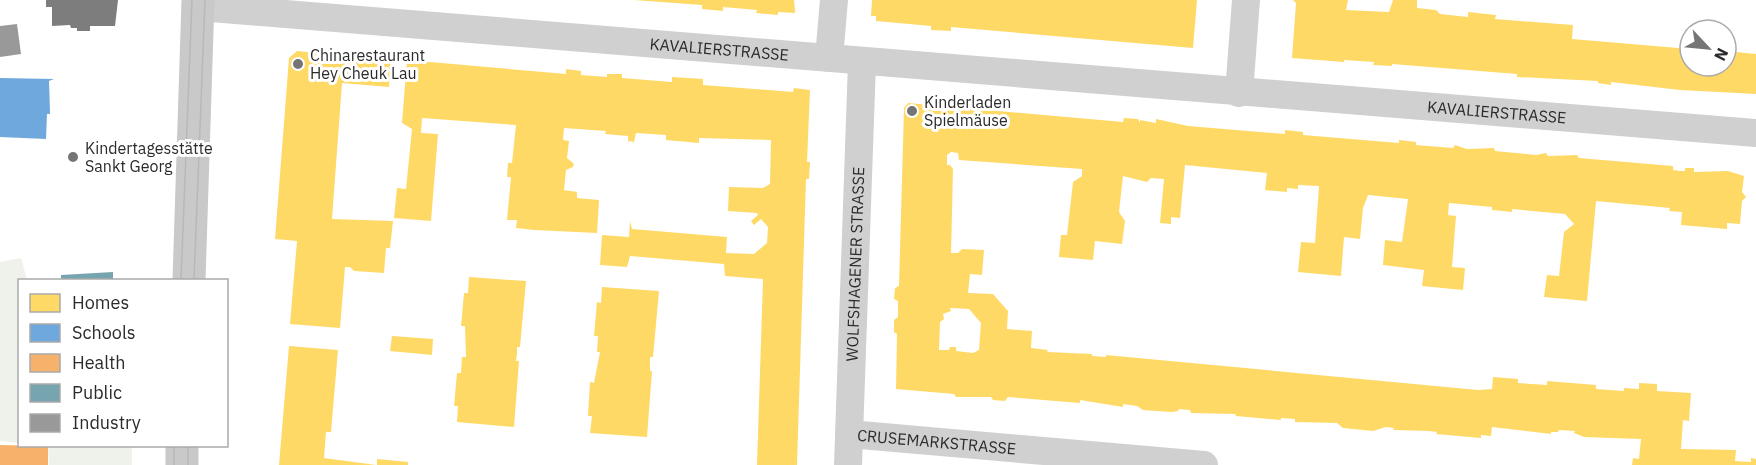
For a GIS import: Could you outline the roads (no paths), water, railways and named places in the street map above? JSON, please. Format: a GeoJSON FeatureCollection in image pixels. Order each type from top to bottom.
{"type":"FeatureCollection","features":[{"type":"Feature","properties":{"kind":"main road"},"geometry":{"type":"LineString","coordinates":[[189,279],[200,2]]}},
{"type":"Feature","properties":{"kind":"main road"},"geometry":{"type":"LineString","coordinates":[[182,447],[182,465]]}},
{"type":"Feature","properties":{"kind":"street"},"geometry":{"type":"LineString","coordinates":[[830,58],[834,0]]}},
{"type":"Feature","properties":{"kind":"street"},"geometry":{"type":"LineString","coordinates":[[1239,93],[1245,0]]}},
{"type":"Feature","properties":{"kind":"street","name":"KAVALIERSTRASSE"},"geometry":{"type":"LineString","coordinates":[[200,2],[862,62],[1756,133]]}},
{"type":"Feature","properties":{"kind":"street","name":"WOLFSHAGENER STRASSE"},"geometry":{"type":"LineString","coordinates":[[848,465],[862,62]]}},
{"type":"Feature","properties":{"kind":"street","name":"CRUSEMARKSTRASSE"},"geometry":{"type":"LineString","coordinates":[[849,434],[1204,465]]}},
{"type":"Feature","properties":{"kind":"tram line"},"geometry":{"type":"LineString","coordinates":[[181,279],[192,0]]}},
{"type":"Feature","properties":{"kind":"tram line"},"geometry":{"type":"LineString","coordinates":[[194,279],[205,0]]}},
{"type":"Feature","properties":{"kind":"tram line"},"geometry":{"type":"LineString","coordinates":[[174,447],[174,465]]}},
{"type":"Feature","properties":{"kind":"tram line"},"geometry":{"type":"LineString","coordinates":[[188,447],[188,465]]}},
{"type":"Feature","properties":{"kind":"place","name":"Chinarestaurant Hey Cheuk Lau"},"geometry":{"type":"Point","coordinates":[298,64]}},
{"type":"Feature","properties":{"kind":"place","name":"Kinderladen Spielmäuse"},"geometry":{"type":"Point","coordinates":[912,111]}},
{"type":"Feature","properties":{"kind":"place","name":"Kindertagesstätte Sankt Georg"},"geometry":{"type":"Point","coordinates":[73,157]}}]}
